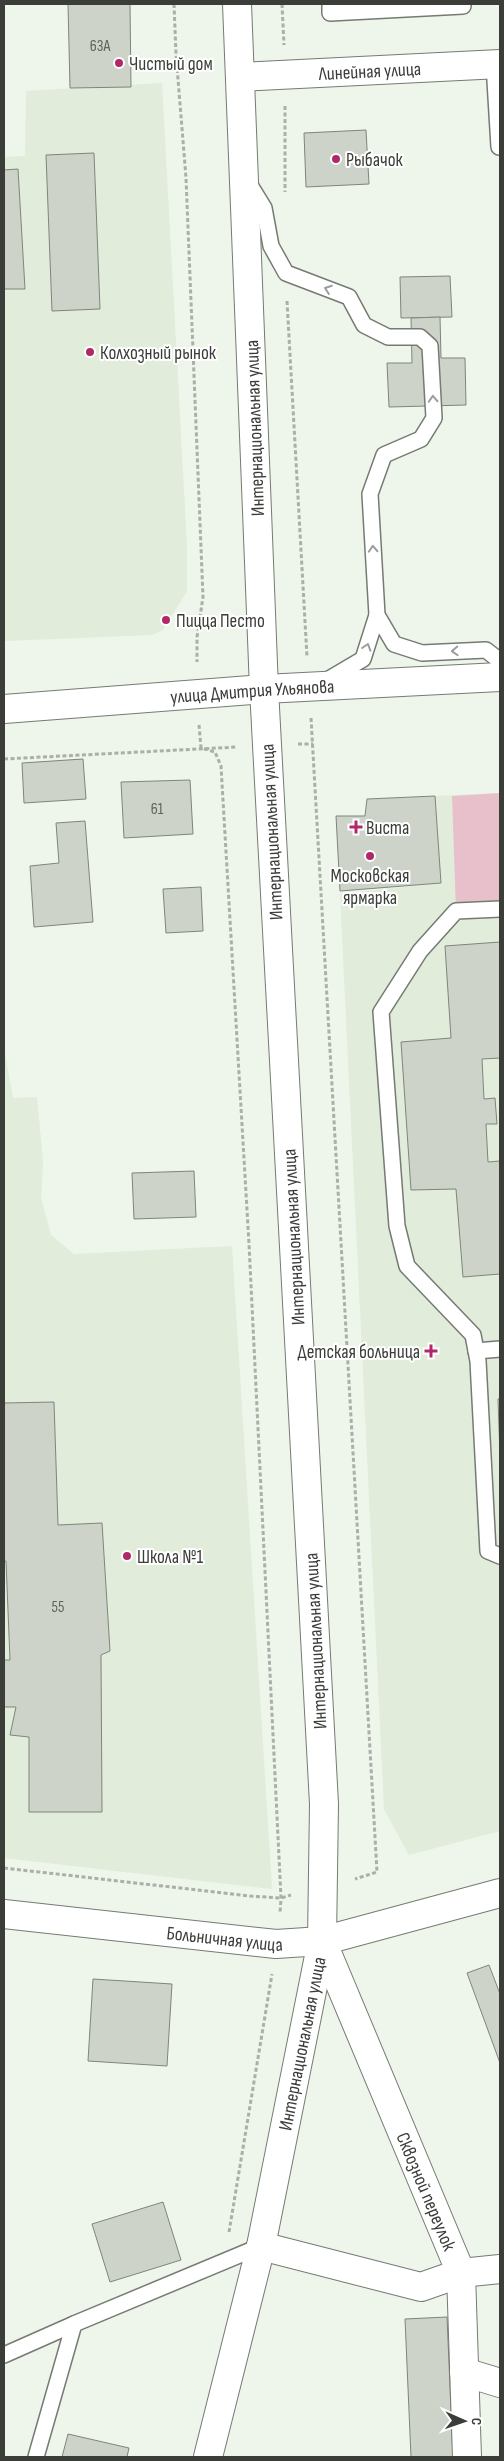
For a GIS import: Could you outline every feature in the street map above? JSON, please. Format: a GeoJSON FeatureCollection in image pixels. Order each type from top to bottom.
{"type":"FeatureCollection","features":[{"type":"Feature","properties":{"kind":"main road","name":"Интернациональная улица"},"geometry":{"type":"LineString","coordinates":[[208,2457],[261,2246],[322,1941],[324,1804],[264,689],[237,4]]}},
{"type":"Feature","properties":{"kind":"main road","name":"Линейная улица"},"geometry":{"type":"LineString","coordinates":[[240,77],[497,64]]}},
{"type":"Feature","properties":{"kind":"main road","name":"улица Дмитрия Ульянова"},"geometry":{"type":"LineString","coordinates":[[4,709],[264,689],[500,677]]}},
{"type":"Feature","properties":{"kind":"main road","name":"Больничная улица"},"geometry":{"type":"LineString","coordinates":[[4,1914],[276,1944],[322,1941],[500,1893]]}},
{"type":"Feature","properties":{"kind":"main road","name":"Сквозной переулок"},"geometry":{"type":"LineString","coordinates":[[322,1941],[461,2273],[467,2457]]}},
{"type":"Feature","properties":{"kind":"main road"},"geometry":{"type":"LineString","coordinates":[[261,2246],[421,2287],[461,2273],[500,2268]]}},
{"type":"Feature","properties":{"kind":"main road"},"geometry":{"type":"LineString","coordinates":[[464,2372],[500,2383]]}},
{"type":"Feature","properties":{"kind":"lane"},"geometry":{"type":"LineString","coordinates":[[330,4],[330,13],[463,6],[463,4]]}},
{"type":"Feature","properties":{"kind":"lane"},"geometry":{"type":"LineString","coordinates":[[497,64],[499,147]]}},
{"type":"Feature","properties":{"kind":"lane"},"geometry":{"type":"LineString","coordinates":[[244,175],[264,208],[271,246],[286,273],[349,297],[364,324],[388,338],[420,337],[430,346],[434,418],[421,439],[384,455],[370,494],[377,615],[363,659],[312,686]]}},
{"type":"Feature","properties":{"kind":"lane"},"geometry":{"type":"LineString","coordinates":[[377,615],[394,644],[422,653],[486,650],[500,661]]}},
{"type":"Feature","properties":{"kind":"lane"},"geometry":{"type":"LineString","coordinates":[[500,908],[456,911],[420,951],[381,1012],[397,1226],[407,1266],[473,1335],[476,1351],[488,1550],[500,1556]]}},
{"type":"Feature","properties":{"kind":"lane"},"geometry":{"type":"LineString","coordinates":[[476,1351],[500,1349]]}},
{"type":"Feature","properties":{"kind":"lane"},"geometry":{"type":"LineString","coordinates":[[4,2355],[261,2246]]}},
{"type":"Feature","properties":{"kind":"lane"},"geometry":{"type":"LineString","coordinates":[[36,2457],[74,2324]]}},
{"type":"Feature","properties":{"kind":"path"},"geometry":{"type":"LineString","coordinates":[[174,4],[186,178],[203,598],[197,637],[201,748]]}},
{"type":"Feature","properties":{"kind":"path"},"geometry":{"type":"LineString","coordinates":[[282,4],[285,75],[286,194]]}},
{"type":"Feature","properties":{"kind":"path"},"geometry":{"type":"LineString","coordinates":[[4,759],[313,744],[312,686],[286,273]]}},
{"type":"Feature","properties":{"kind":"path"},"geometry":{"type":"LineString","coordinates":[[201,748],[215,752],[221,766],[249,1244],[281,1898],[270,1994],[224,2262]]}},
{"type":"Feature","properties":{"kind":"shaded area","name":"Колхозный рынок"},"geometry":{"type":"Polygon","coordinates":[[[162,83],[187,546],[187,591],[163,630],[152,635],[4,641],[4,157],[25,156],[26,91],[162,83]]]}},
{"type":"Feature","properties":{"kind":"shaded area","name":"Детская больница"},"geometry":{"type":"Polygon","coordinates":[[[500,793],[500,1831],[409,1855],[384,1809],[340,894],[440,883],[435,796],[500,793]]]}},
{"type":"Feature","properties":{"kind":"shaded area"},"geometry":{"type":"Polygon","coordinates":[[[500,793],[500,909],[456,911],[452,796],[500,793]]]}},
{"type":"Feature","properties":{"kind":"shaded area","name":"Школа №1"},"geometry":{"type":"Polygon","coordinates":[[[4,1048],[13,1098],[37,1097],[43,1162],[41,1198],[51,1235],[74,1254],[232,1246],[272,1889],[4,1858],[4,1048]]]}},
{"type":"Feature","properties":{"kind":"building"},"geometry":{"type":"Polygon","coordinates":[[[68,4],[130,4],[131,87],[70,88],[68,4]]]}},
{"type":"Feature","properties":{"kind":"building","name":"Рыбачок"},"geometry":{"type":"Polygon","coordinates":[[[366,130],[369,184],[306,187],[304,133],[366,130]]]}},
{"type":"Feature","properties":{"kind":"building"},"geometry":{"type":"Polygon","coordinates":[[[94,153],[100,309],[52,311],[46,155],[94,153]]]}},
{"type":"Feature","properties":{"kind":"building"},"geometry":{"type":"Polygon","coordinates":[[[18,169],[25,289],[4,289],[4,170],[18,169]]]}},
{"type":"Feature","properties":{"kind":"building"},"geometry":{"type":"Polygon","coordinates":[[[450,276],[452,317],[401,318],[400,277],[450,276]]]}},
{"type":"Feature","properties":{"kind":"building"},"geometry":{"type":"Polygon","coordinates":[[[440,317],[441,358],[465,358],[466,405],[389,407],[387,363],[412,363],[411,318],[440,317]]]}},
{"type":"Feature","properties":{"kind":"building"},"geometry":{"type":"Polygon","coordinates":[[[83,759],[86,799],[24,803],[22,763],[83,759]]]}},
{"type":"Feature","properties":{"kind":"building"},"geometry":{"type":"Polygon","coordinates":[[[190,780],[193,834],[124,838],[121,782],[190,780]]]}},
{"type":"Feature","properties":{"kind":"building"},"geometry":{"type":"Polygon","coordinates":[[[435,796],[441,883],[340,891],[336,816],[365,816],[367,799],[435,796]]]}},
{"type":"Feature","properties":{"kind":"building"},"geometry":{"type":"Polygon","coordinates":[[[85,821],[93,922],[34,927],[30,866],[59,863],[56,823],[85,821]]]}},
{"type":"Feature","properties":{"kind":"building"},"geometry":{"type":"Polygon","coordinates":[[[201,887],[203,931],[166,933],[163,889],[201,887]]]}},
{"type":"Feature","properties":{"kind":"building"},"geometry":{"type":"Polygon","coordinates":[[[500,942],[500,1058],[482,1059],[484,1099],[495,1098],[497,1124],[486,1124],[488,1162],[500,1161],[500,1274],[463,1277],[456,1189],[411,1190],[401,1042],[451,1038],[445,946],[500,942]]]}},
{"type":"Feature","properties":{"kind":"building"},"geometry":{"type":"Polygon","coordinates":[[[194,1171],[196,1217],[134,1219],[132,1173],[194,1171]]]}},
{"type":"Feature","properties":{"kind":"building"},"geometry":{"type":"Polygon","coordinates":[[[500,1398],[500,1456],[498,1399],[500,1398]]]}},
{"type":"Feature","properties":{"kind":"building"},"geometry":{"type":"Polygon","coordinates":[[[54,1402],[58,1525],[102,1523],[110,1651],[101,1655],[102,1812],[29,1812],[29,1737],[10,1735],[16,1707],[4,1707],[4,1660],[10,1660],[6,1561],[4,1561],[4,1403],[54,1402]]]}},
{"type":"Feature","properties":{"kind":"building"},"geometry":{"type":"Polygon","coordinates":[[[489,1965],[500,1994],[500,2063],[467,1973],[489,1965]]]}},
{"type":"Feature","properties":{"kind":"building"},"geometry":{"type":"Polygon","coordinates":[[[93,1979],[172,1984],[167,2066],[88,2061],[93,1979]]]}},
{"type":"Feature","properties":{"kind":"building"},"geometry":{"type":"Polygon","coordinates":[[[163,2202],[181,2260],[110,2282],[92,2224],[163,2202]]]}},
{"type":"Feature","properties":{"kind":"building"},"geometry":{"type":"Polygon","coordinates":[[[447,2317],[453,2457],[411,2457],[405,2319],[447,2317]]]}},
{"type":"Feature","properties":{"kind":"building"},"geometry":{"type":"Polygon","coordinates":[[[68,2434],[129,2448],[127,2457],[62,2457],[68,2434]]]}},
{"type":"Feature","properties":{"kind":"place","name":"Чистый дом"},"geometry":{"type":"Point","coordinates":[119,63]}},
{"type":"Feature","properties":{"kind":"place","name":"Рыбачок"},"geometry":{"type":"Point","coordinates":[336,159]}},
{"type":"Feature","properties":{"kind":"place","name":"Колхозный рынок"},"geometry":{"type":"Point","coordinates":[90,352]}},
{"type":"Feature","properties":{"kind":"place","name":"Пицца Песто"},"geometry":{"type":"Point","coordinates":[166,620]}},
{"type":"Feature","properties":{"kind":"place","name":"Виста"},"geometry":{"type":"Point","coordinates":[356,827]}},
{"type":"Feature","properties":{"kind":"place","name":"Московская ярмарка"},"geometry":{"type":"Point","coordinates":[370,856]}},
{"type":"Feature","properties":{"kind":"place","name":"Детская больница"},"geometry":{"type":"Point","coordinates":[431,1351]}},
{"type":"Feature","properties":{"kind":"place","name":"Школа №1"},"geometry":{"type":"Point","coordinates":[127,1556]}}]}
